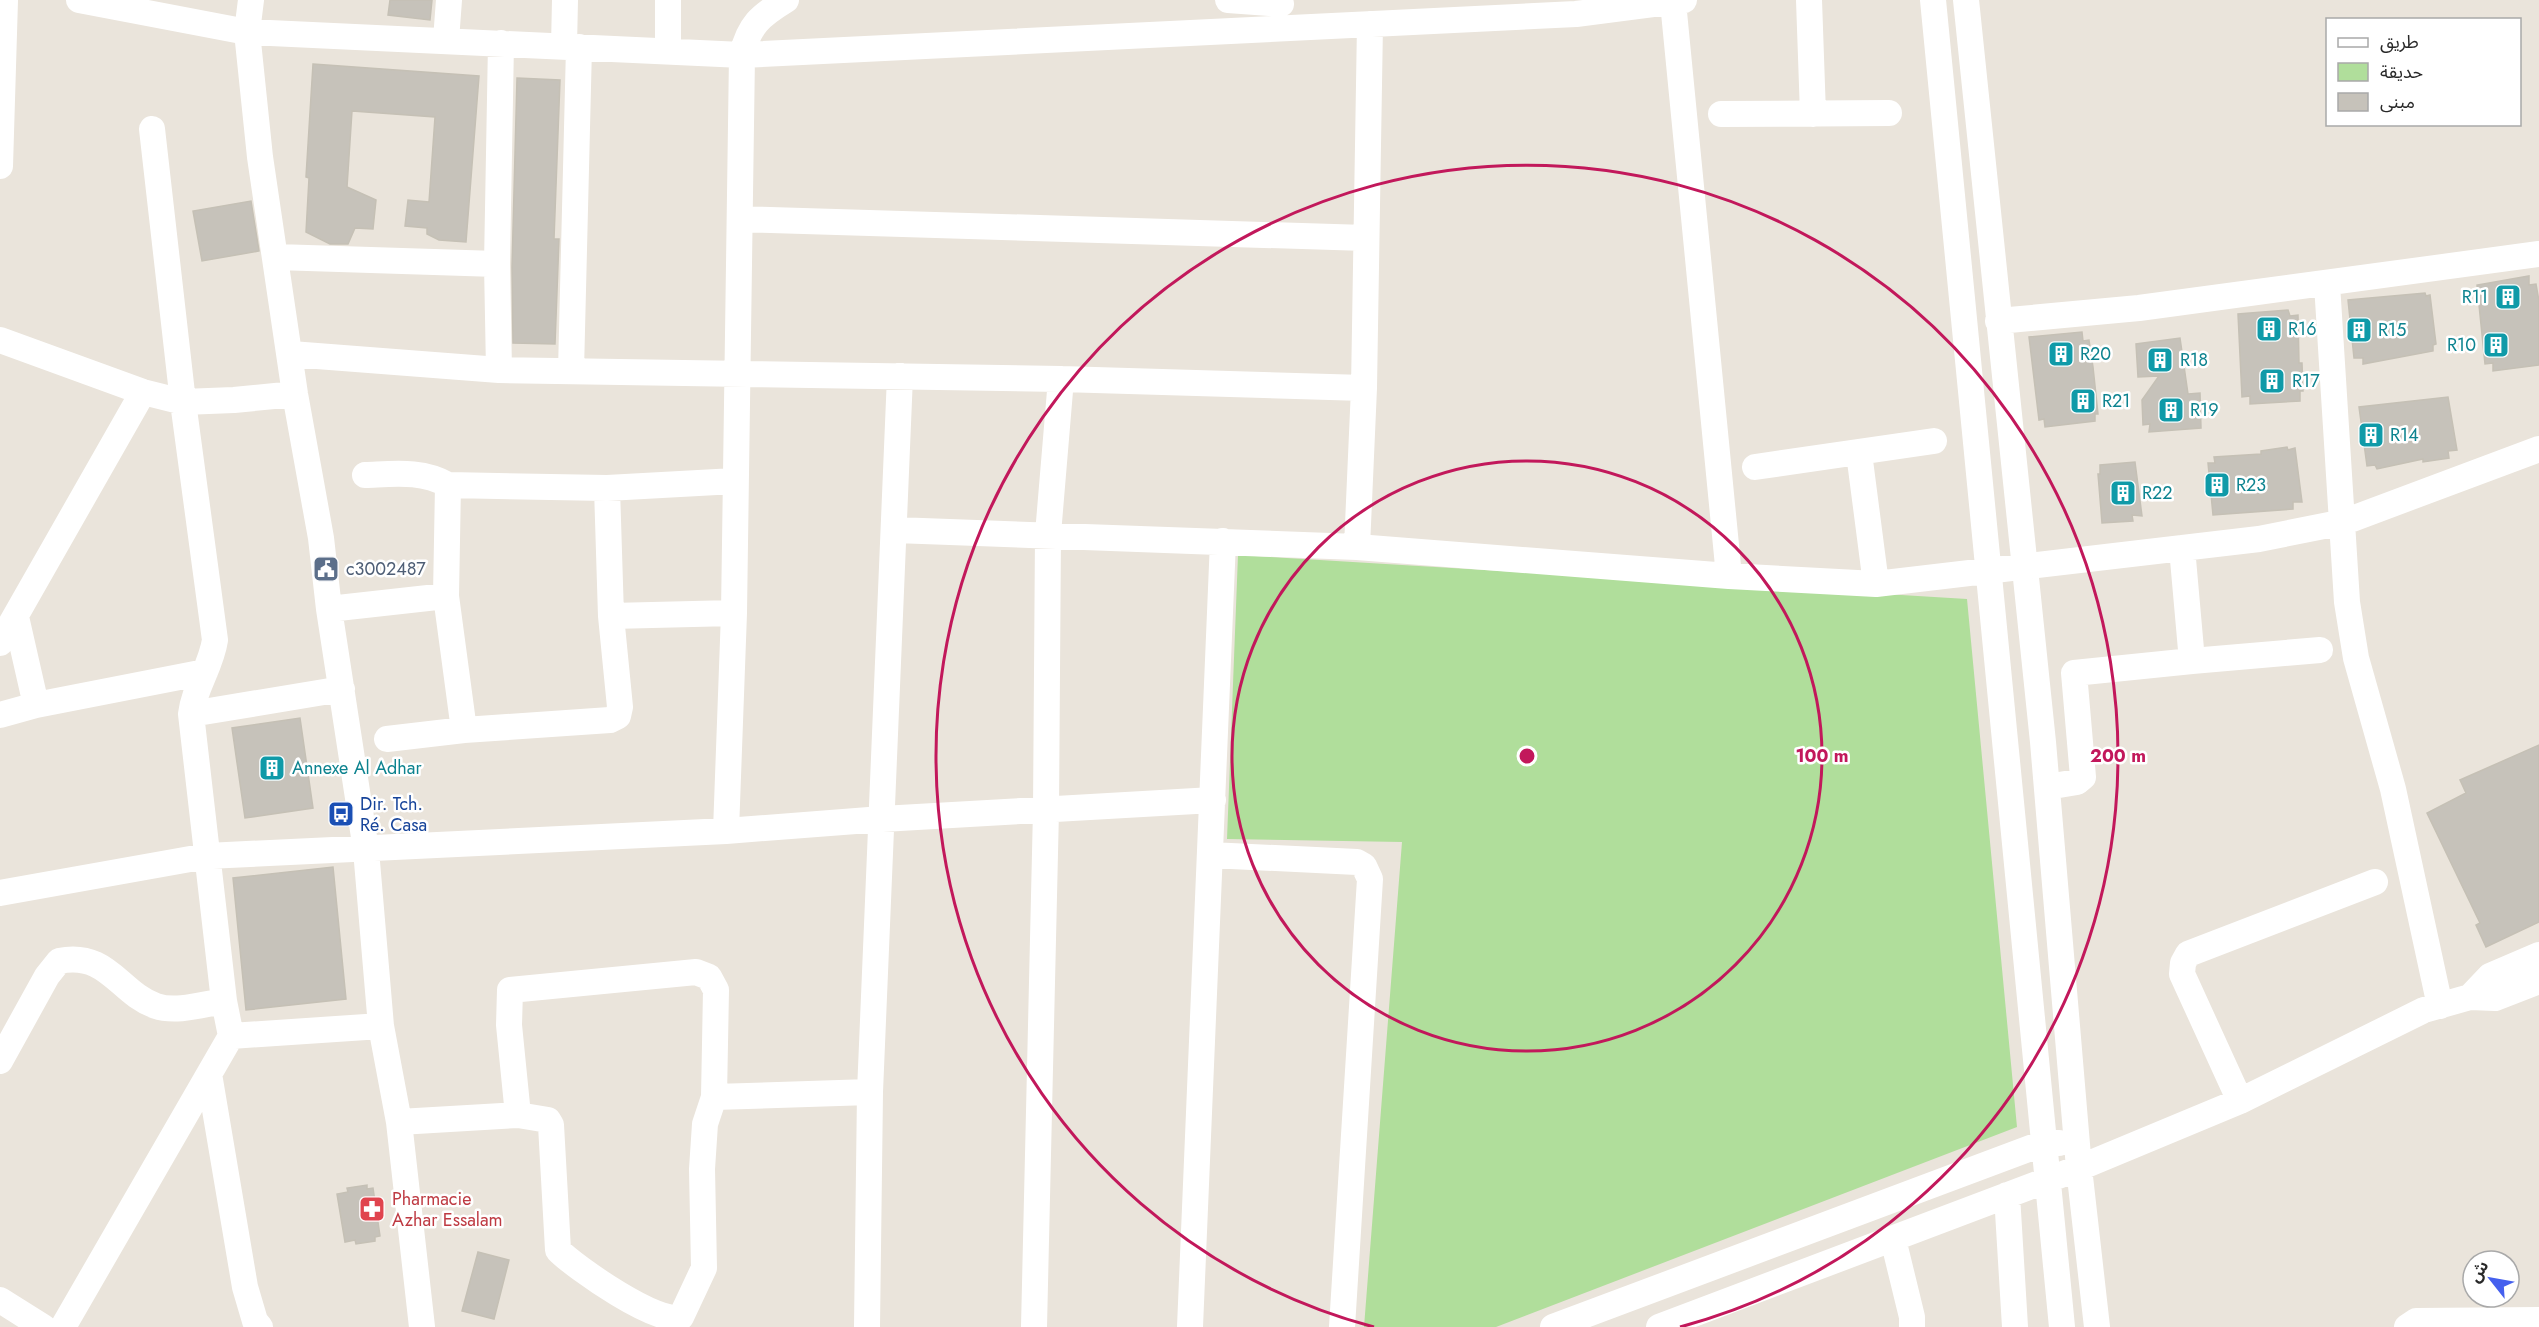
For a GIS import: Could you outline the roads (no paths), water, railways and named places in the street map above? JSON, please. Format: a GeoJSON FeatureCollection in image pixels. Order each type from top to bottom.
{"type":"FeatureCollection","features":[{"type":"Feature","properties":{"kind":"street"},"geometry":{"type":"LineString","coordinates":[[0,166],[5,0]]}},
{"type":"Feature","properties":{"kind":"street"},"geometry":{"type":"LineString","coordinates":[[79,0],[247,32],[446,39],[742,55],[1281,11]]}},
{"type":"Feature","properties":{"kind":"street"},"geometry":{"type":"LineString","coordinates":[[251,0],[247,32],[260,157],[291,354],[295,394],[321,538],[329,609],[366,850],[381,1026],[399,1122],[422,1327]]}},
{"type":"Feature","properties":{"kind":"street"},"geometry":{"type":"LineString","coordinates":[[446,39],[449,0]]}},
{"type":"Feature","properties":{"kind":"street"},"geometry":{"type":"LineString","coordinates":[[565,0],[572,47],[571,371]]}},
{"type":"Feature","properties":{"kind":"street"},"geometry":{"type":"LineString","coordinates":[[668,0],[668,51]]}},
{"type":"Feature","properties":{"kind":"street"},"geometry":{"type":"LineString","coordinates":[[726,831],[739,374],[742,55],[747,35],[762,15],[786,0]]}},
{"type":"Feature","properties":{"kind":"street"},"geometry":{"type":"LineString","coordinates":[[1228,0],[1281,11],[1370,24],[1428,10],[1576,7],[1678,1],[1729,576]]}},
{"type":"Feature","properties":{"kind":"street"},"geometry":{"type":"LineString","coordinates":[[1809,0],[1813,114]]}},
{"type":"Feature","properties":{"kind":"street"},"geometry":{"type":"LineString","coordinates":[[1933,0],[1991,572],[2062,1327]]}},
{"type":"Feature","properties":{"kind":"street"},"geometry":{"type":"LineString","coordinates":[[1966,0],[2047,787],[2079,1168],[2097,1327]]}},
{"type":"Feature","properties":{"kind":"street"},"geometry":{"type":"LineString","coordinates":[[1357,547],[1364,388],[1370,24]]}},
{"type":"Feature","properties":{"kind":"street"},"geometry":{"type":"LineString","coordinates":[[499,370],[497,264],[501,43]]}},
{"type":"Feature","properties":{"kind":"street"},"geometry":{"type":"LineString","coordinates":[[1721,114],[1889,113]]}},
{"type":"Feature","properties":{"kind":"street"},"geometry":{"type":"LineString","coordinates":[[63,1327],[231,1036],[191,714],[193,696],[206,672],[215,640],[183,402],[152,129]]}},
{"type":"Feature","properties":{"kind":"street"},"geometry":{"type":"LineString","coordinates":[[740,219],[1365,238]]}},
{"type":"Feature","properties":{"kind":"street"},"geometry":{"type":"LineString","coordinates":[[1998,321],[2139,308],[2539,254]]}},
{"type":"Feature","properties":{"kind":"street"},"geometry":{"type":"LineString","coordinates":[[276,257],[497,264]]}},
{"type":"Feature","properties":{"kind":"street"},"geometry":{"type":"LineString","coordinates":[[2326,284],[2344,522],[2347,602],[2356,658],[2393,789],[2440,1006]]}},
{"type":"Feature","properties":{"kind":"street"},"geometry":{"type":"LineString","coordinates":[[0,340],[143,392],[183,402],[295,394]]}},
{"type":"Feature","properties":{"kind":"street"},"geometry":{"type":"LineString","coordinates":[[291,354],[499,370],[1061,379],[1364,388]]}},
{"type":"Feature","properties":{"kind":"street"},"geometry":{"type":"LineString","coordinates":[[867,1327],[870,1092],[900,376]]}},
{"type":"Feature","properties":{"kind":"street"},"geometry":{"type":"LineString","coordinates":[[1034,1327],[1046,810],[1048,534],[1061,379]]}},
{"type":"Feature","properties":{"kind":"street"},"geometry":{"type":"LineString","coordinates":[[0,643],[143,392]]}},
{"type":"Feature","properties":{"kind":"street"},"geometry":{"type":"LineString","coordinates":[[1755,467],[1934,441]]}},
{"type":"Feature","properties":{"kind":"street"},"geometry":{"type":"LineString","coordinates":[[895,530],[1357,547],[1729,576],[1876,584],[2259,539],[2344,522],[2539,449]]}},
{"type":"Feature","properties":{"kind":"street"},"geometry":{"type":"LineString","coordinates":[[1859,453],[1876,584]]}},
{"type":"Feature","properties":{"kind":"street"},"geometry":{"type":"LineString","coordinates":[[365,475],[419,474],[436,478],[448,485],[607,488],[735,481]]}},
{"type":"Feature","properties":{"kind":"street"},"geometry":{"type":"LineString","coordinates":[[448,485],[446,596],[464,730]]}},
{"type":"Feature","properties":{"kind":"street"},"geometry":{"type":"LineString","coordinates":[[387,739],[464,730],[610,720],[618,716],[620,707],[611,616],[607,488]]}},
{"type":"Feature","properties":{"kind":"street"},"geometry":{"type":"LineString","coordinates":[[1190,1327],[1223,541]]}},
{"type":"Feature","properties":{"kind":"street"},"geometry":{"type":"LineString","coordinates":[[2182,548],[2192,660]]}},
{"type":"Feature","properties":{"kind":"street"},"geometry":{"type":"LineString","coordinates":[[329,609],[446,596]]}},
{"type":"Feature","properties":{"kind":"street"},"geometry":{"type":"LineString","coordinates":[[611,616],[734,613]]}},
{"type":"Feature","properties":{"kind":"street"},"geometry":{"type":"LineString","coordinates":[[16,617],[36,705]]}},
{"type":"Feature","properties":{"kind":"street"},"geometry":{"type":"LineString","coordinates":[[2036,676],[2320,650]]}},
{"type":"Feature","properties":{"kind":"street"},"geometry":{"type":"LineString","coordinates":[[0,715],[36,705],[206,672]]}},
{"type":"Feature","properties":{"kind":"street"},"geometry":{"type":"LineString","coordinates":[[2047,787],[2077,782],[2083,777],[2074,673]]}},
{"type":"Feature","properties":{"kind":"street"},"geometry":{"type":"LineString","coordinates":[[191,714],[342,689]]}},
{"type":"Feature","properties":{"kind":"street"},"geometry":{"type":"LineString","coordinates":[[0,892],[207,856],[726,831],[882,819],[1213,800]]}},
{"type":"Feature","properties":{"kind":"street"},"geometry":{"type":"LineString","coordinates":[[1210,855],[1358,862],[1368,872],[1370,879],[1342,1327]]}},
{"type":"Feature","properties":{"kind":"street"},"geometry":{"type":"LineString","coordinates":[[2240,1101],[2182,974],[2183,963],[2188,954],[2375,882]]}},
{"type":"Feature","properties":{"kind":"street"},"geometry":{"type":"LineString","coordinates":[[2470,997],[2490,976],[2539,955]]}},
{"type":"Feature","properties":{"kind":"street"},"geometry":{"type":"LineString","coordinates":[[0,1061],[47,976],[59,960],[72,958],[89,961],[116,976],[146,1001],[168,1009],[225,1001]]}},
{"type":"Feature","properties":{"kind":"street"},"geometry":{"type":"LineString","coordinates":[[399,1122],[518,1116],[544,1119],[551,1125],[558,1250],[571,1264],[607,1288],[670,1320],[681,1317],[704,1268],[704,1147],[705,1124],[714,1097],[716,990],[709,977],[696,972],[510,990],[508,997],[518,1116]]}},
{"type":"Feature","properties":{"kind":"street"},"geometry":{"type":"LineString","coordinates":[[1659,1327],[2118,1152],[2240,1101],[2424,1010],[2470,997],[2495,998],[2539,981]]}},
{"type":"Feature","properties":{"kind":"street"},"geometry":{"type":"LineString","coordinates":[[231,1036],[381,1026]]}},
{"type":"Feature","properties":{"kind":"street"},"geometry":{"type":"LineString","coordinates":[[209,1074],[245,1287],[255,1321],[260,1327]]}},
{"type":"Feature","properties":{"kind":"street"},"geometry":{"type":"LineString","coordinates":[[714,1097],[870,1092]]}},
{"type":"Feature","properties":{"kind":"street"},"geometry":{"type":"LineString","coordinates":[[1552,1327],[2044,1143],[2077,1142],[2118,1152]]}},
{"type":"Feature","properties":{"kind":"street"},"geometry":{"type":"LineString","coordinates":[[2007,1195],[2015,1327]]}},
{"type":"Feature","properties":{"kind":"street"},"geometry":{"type":"LineString","coordinates":[[1893,1239],[1912,1317],[1912,1327]]}},
{"type":"Feature","properties":{"kind":"street"},"geometry":{"type":"LineString","coordinates":[[0,1300],[44,1327]]}},
{"type":"Feature","properties":{"kind":"street"},"geometry":{"type":"LineString","coordinates":[[2407,1327],[2416,1321],[2539,1320]]}},
{"type":"Feature","properties":{"kind":"place","name":"R11"},"geometry":{"type":"Point","coordinates":[2508,297]}},
{"type":"Feature","properties":{"kind":"place","name":"R16"},"geometry":{"type":"Point","coordinates":[2269,329]}},
{"type":"Feature","properties":{"kind":"place","name":"R15"},"geometry":{"type":"Point","coordinates":[2359,330]}},
{"type":"Feature","properties":{"kind":"place","name":"R10"},"geometry":{"type":"Point","coordinates":[2496,345]}},
{"type":"Feature","properties":{"kind":"place","name":"R20"},"geometry":{"type":"Point","coordinates":[2061,354]}},
{"type":"Feature","properties":{"kind":"place","name":"R18"},"geometry":{"type":"Point","coordinates":[2160,360]}},
{"type":"Feature","properties":{"kind":"place","name":"R17"},"geometry":{"type":"Point","coordinates":[2272,381]}},
{"type":"Feature","properties":{"kind":"place","name":"R21"},"geometry":{"type":"Point","coordinates":[2083,401]}},
{"type":"Feature","properties":{"kind":"place","name":"R19"},"geometry":{"type":"Point","coordinates":[2171,410]}},
{"type":"Feature","properties":{"kind":"place","name":"R14"},"geometry":{"type":"Point","coordinates":[2371,435]}},
{"type":"Feature","properties":{"kind":"place","name":"R23"},"geometry":{"type":"Point","coordinates":[2217,485]}},
{"type":"Feature","properties":{"kind":"place","name":"R22"},"geometry":{"type":"Point","coordinates":[2123,493]}},
{"type":"Feature","properties":{"kind":"place","name":"c3002487"},"geometry":{"type":"Point","coordinates":[326,569]}},
{"type":"Feature","properties":{"kind":"place","name":"Annexe Al Adhar"},"geometry":{"type":"Point","coordinates":[272,768]}},
{"type":"Feature","properties":{"kind":"place","name":"Dir. Tch. Ré. Casa"},"geometry":{"type":"Point","coordinates":[341,814]}},
{"type":"Feature","properties":{"kind":"place","name":"Pharmacie Azhar Essalam"},"geometry":{"type":"Point","coordinates":[372,1209]}}]}
